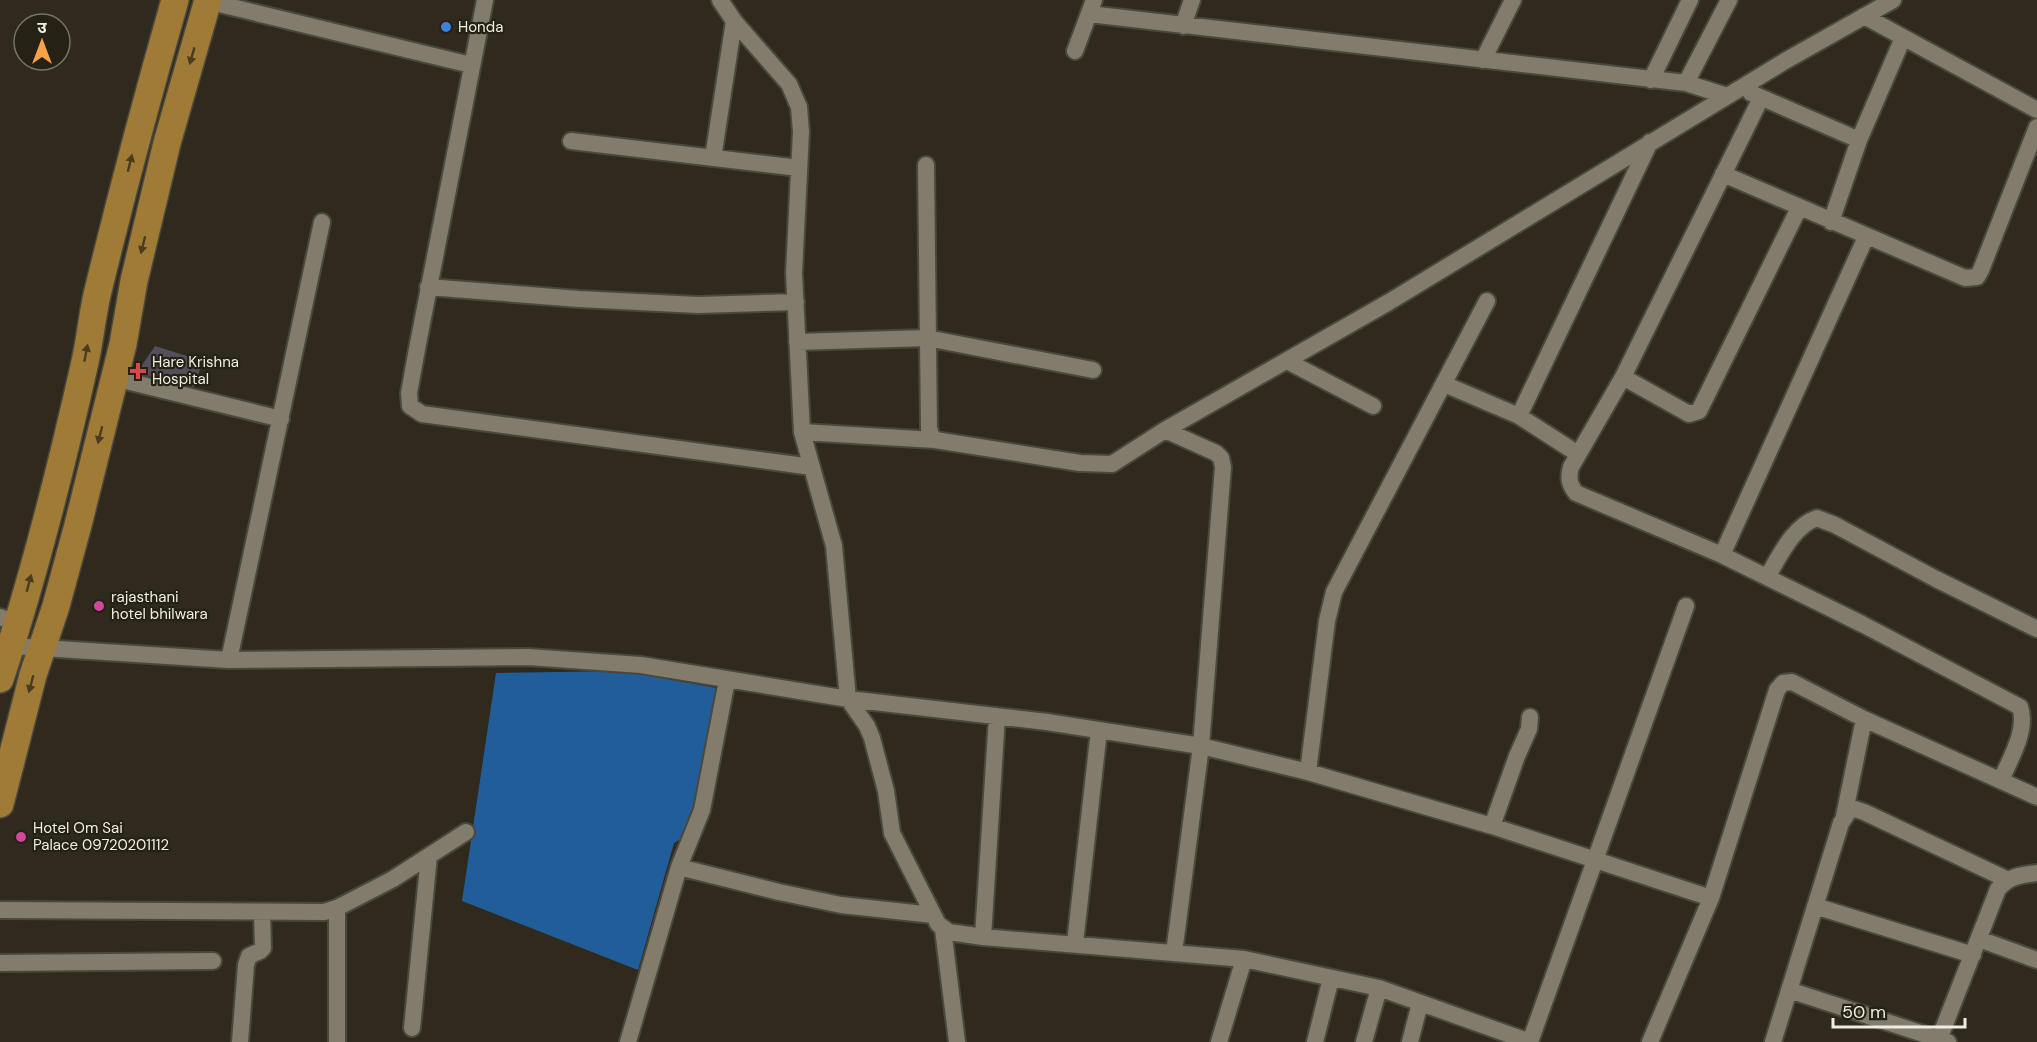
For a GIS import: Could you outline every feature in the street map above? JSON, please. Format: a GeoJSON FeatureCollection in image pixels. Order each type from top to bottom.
{"type":"FeatureCollection","features":[{"type":"Feature","properties":{"kind":"highway"},"geometry":{"type":"LineString","coordinates":[[0,679],[10,629],[40,543],[85,361],[96,299],[130,161],[175,0]]}},
{"type":"Feature","properties":{"kind":"highway"},"geometry":{"type":"LineString","coordinates":[[0,804],[33,675],[78,525],[123,344],[134,281],[167,143],[207,0]]}},
{"type":"Feature","properties":{"kind":"street"},"geometry":{"type":"LineString","coordinates":[[207,0],[471,65]]}},
{"type":"Feature","properties":{"kind":"street"},"geometry":{"type":"LineString","coordinates":[[485,0],[428,287],[409,393],[410,406],[422,414],[812,467]]}},
{"type":"Feature","properties":{"kind":"street"},"geometry":{"type":"LineString","coordinates":[[720,0],[734,21],[789,84],[799,107],[801,132],[794,273],[802,432],[834,546],[848,699],[867,726],[872,738],[886,791],[892,832],[938,922],[957,1042]]}},
{"type":"Feature","properties":{"kind":"street"},"geometry":{"type":"LineString","coordinates":[[1183,26],[1192,0]]}},
{"type":"Feature","properties":{"kind":"street"},"geometry":{"type":"LineString","coordinates":[[1484,60],[1513,0]]}},
{"type":"Feature","properties":{"kind":"street"},"geometry":{"type":"LineString","coordinates":[[1651,80],[1690,0]]}},
{"type":"Feature","properties":{"kind":"street"},"geometry":{"type":"LineString","coordinates":[[1686,83],[1729,0]]}},
{"type":"Feature","properties":{"kind":"street"},"geometry":{"type":"LineString","coordinates":[[802,432],[936,440],[1080,463],[1104,465],[1118,460],[1165,430],[1389,302],[1733,92],[1893,0]]}},
{"type":"Feature","properties":{"kind":"street"},"geometry":{"type":"LineString","coordinates":[[1075,51],[1091,7],[1183,26],[1686,83],[1761,98],[1859,140]]}},
{"type":"Feature","properties":{"kind":"street"},"geometry":{"type":"LineString","coordinates":[[1864,16],[2037,110]]}},
{"type":"Feature","properties":{"kind":"street"},"geometry":{"type":"LineString","coordinates":[[713,158],[734,21]]}},
{"type":"Feature","properties":{"kind":"street"},"geometry":{"type":"LineString","coordinates":[[1831,222],[1859,140],[1903,38]]}},
{"type":"Feature","properties":{"kind":"street"},"geometry":{"type":"LineString","coordinates":[[1761,98],[1623,377],[1570,467],[1570,485],[1576,492],[1722,555],[1767,577],[2019,707],[2022,724],[2001,780]]}},
{"type":"Feature","properties":{"kind":"street"},"geometry":{"type":"LineString","coordinates":[[1723,174],[1965,278],[1977,278],[2037,127]]}},
{"type":"Feature","properties":{"kind":"street"},"geometry":{"type":"LineString","coordinates":[[571,141],[799,168]]}},
{"type":"Feature","properties":{"kind":"street"},"geometry":{"type":"LineString","coordinates":[[1519,416],[1650,142]]}},
{"type":"Feature","properties":{"kind":"street"},"geometry":{"type":"LineString","coordinates":[[926,165],[929,428],[936,440]]}},
{"type":"Feature","properties":{"kind":"street"},"geometry":{"type":"LineString","coordinates":[[1623,377],[1689,414],[1699,411],[1800,208]]}},
{"type":"Feature","properties":{"kind":"street"},"geometry":{"type":"LineString","coordinates":[[230,660],[322,222]]}},
{"type":"Feature","properties":{"kind":"street"},"geometry":{"type":"LineString","coordinates":[[1722,555],[1866,237]]}},
{"type":"Feature","properties":{"kind":"street"},"geometry":{"type":"LineString","coordinates":[[428,287],[579,299],[698,305],[796,302]]}},
{"type":"Feature","properties":{"kind":"street"},"geometry":{"type":"LineString","coordinates":[[1308,772],[1327,621],[1334,592],[1487,301]]}},
{"type":"Feature","properties":{"kind":"street"},"geometry":{"type":"LineString","coordinates":[[797,342],[927,338],[1093,370]]}},
{"type":"Feature","properties":{"kind":"street"},"geometry":{"type":"LineString","coordinates":[[1287,361],[1374,406]]}},
{"type":"Feature","properties":{"kind":"street"},"geometry":{"type":"LineString","coordinates":[[114,378],[280,419]]}},
{"type":"Feature","properties":{"kind":"street"},"geometry":{"type":"LineString","coordinates":[[1444,384],[1519,416],[1578,454]]}},
{"type":"Feature","properties":{"kind":"street"},"geometry":{"type":"LineString","coordinates":[[1165,430],[1216,453],[1221,458],[1223,467],[1201,746],[1174,953]]}},
{"type":"Feature","properties":{"kind":"street"},"geometry":{"type":"LineString","coordinates":[[1767,577],[1791,538],[1808,521],[1817,518],[1835,525],[2037,629]]}},
{"type":"Feature","properties":{"kind":"street"},"geometry":{"type":"LineString","coordinates":[[679,867],[778,892],[938,922],[983,937],[1244,959],[1379,988],[1530,1042],[1686,606]]}},
{"type":"Feature","properties":{"kind":"street"},"geometry":{"type":"LineString","coordinates":[[10,629],[42,649],[230,660],[528,657],[641,665],[848,699],[1100,730],[1201,746],[1308,772],[1492,826],[1711,898]]}},
{"type":"Feature","properties":{"kind":"street"},"geometry":{"type":"LineString","coordinates":[[628,1042],[679,867],[702,810],[727,680]]}},
{"type":"Feature","properties":{"kind":"street"},"geometry":{"type":"LineString","coordinates":[[1650,1042],[1711,898],[1777,690],[1783,683],[1792,682],[1864,719],[2037,797]]}},
{"type":"Feature","properties":{"kind":"street"},"geometry":{"type":"LineString","coordinates":[[983,937],[997,716]]}},
{"type":"Feature","properties":{"kind":"street"},"geometry":{"type":"LineString","coordinates":[[1492,826],[1529,729],[1530,717]]}},
{"type":"Feature","properties":{"kind":"street"},"geometry":{"type":"LineString","coordinates":[[1773,1042],[1844,816],[1864,719]]}},
{"type":"Feature","properties":{"kind":"street"},"geometry":{"type":"LineString","coordinates":[[1075,943],[1100,730]]}},
{"type":"Feature","properties":{"kind":"street"},"geometry":{"type":"LineString","coordinates":[[1844,816],[1855,809],[1864,812],[2006,879]]}},
{"type":"Feature","properties":{"kind":"street"},"geometry":{"type":"LineString","coordinates":[[0,910],[324,912],[337,908],[393,879],[466,832]]}},
{"type":"Feature","properties":{"kind":"street"},"geometry":{"type":"LineString","coordinates":[[412,1028],[429,856]]}},
{"type":"Feature","properties":{"kind":"street"},"geometry":{"type":"LineString","coordinates":[[1789,990],[1942,1041],[1998,889],[2006,879],[2037,873]]}},
{"type":"Feature","properties":{"kind":"street"},"geometry":{"type":"LineString","coordinates":[[1815,906],[1973,955]]}},
{"type":"Feature","properties":{"kind":"street"},"geometry":{"type":"LineString","coordinates":[[337,908],[337,1042]]}},
{"type":"Feature","properties":{"kind":"street"},"geometry":{"type":"LineString","coordinates":[[240,1042],[246,965],[249,956],[263,948],[262,912]]}},
{"type":"Feature","properties":{"kind":"street"},"geometry":{"type":"LineString","coordinates":[[1979,939],[2037,960]]}},
{"type":"Feature","properties":{"kind":"street"},"geometry":{"type":"LineString","coordinates":[[1219,1042],[1244,959]]}},
{"type":"Feature","properties":{"kind":"street"},"geometry":{"type":"LineString","coordinates":[[0,963],[213,961]]}},
{"type":"Feature","properties":{"kind":"street"},"geometry":{"type":"LineString","coordinates":[[1315,1042],[1331,978]]}},
{"type":"Feature","properties":{"kind":"street"},"geometry":{"type":"LineString","coordinates":[[1364,1042],[1379,988]]}},
{"type":"Feature","properties":{"kind":"street"},"geometry":{"type":"LineString","coordinates":[[1410,1042],[1420,1003]]}},
{"type":"Feature","properties":{"kind":"water"},"geometry":{"type":"Polygon","coordinates":[[[623,671],[722,689],[691,833],[674,843],[638,970],[462,901],[496,673],[623,671]]]}},
{"type":"Feature","properties":{"kind":"building"},"geometry":{"type":"Polygon","coordinates":[[[155,346],[203,361],[194,387],[141,374],[138,371],[155,346]]]}},
{"type":"Feature","properties":{"kind":"place","name":"Honda"},"geometry":{"type":"Point","coordinates":[446,27]}},
{"type":"Feature","properties":{"kind":"place","name":"Hare Krishna Hospital"},"geometry":{"type":"Point","coordinates":[138,371]}},
{"type":"Feature","properties":{"kind":"place","name":"rajasthani hotel bhilwara"},"geometry":{"type":"Point","coordinates":[99,606]}},
{"type":"Feature","properties":{"kind":"place","name":"Hotel Om Sai Palace 09720201112"},"geometry":{"type":"Point","coordinates":[21,837]}}]}
